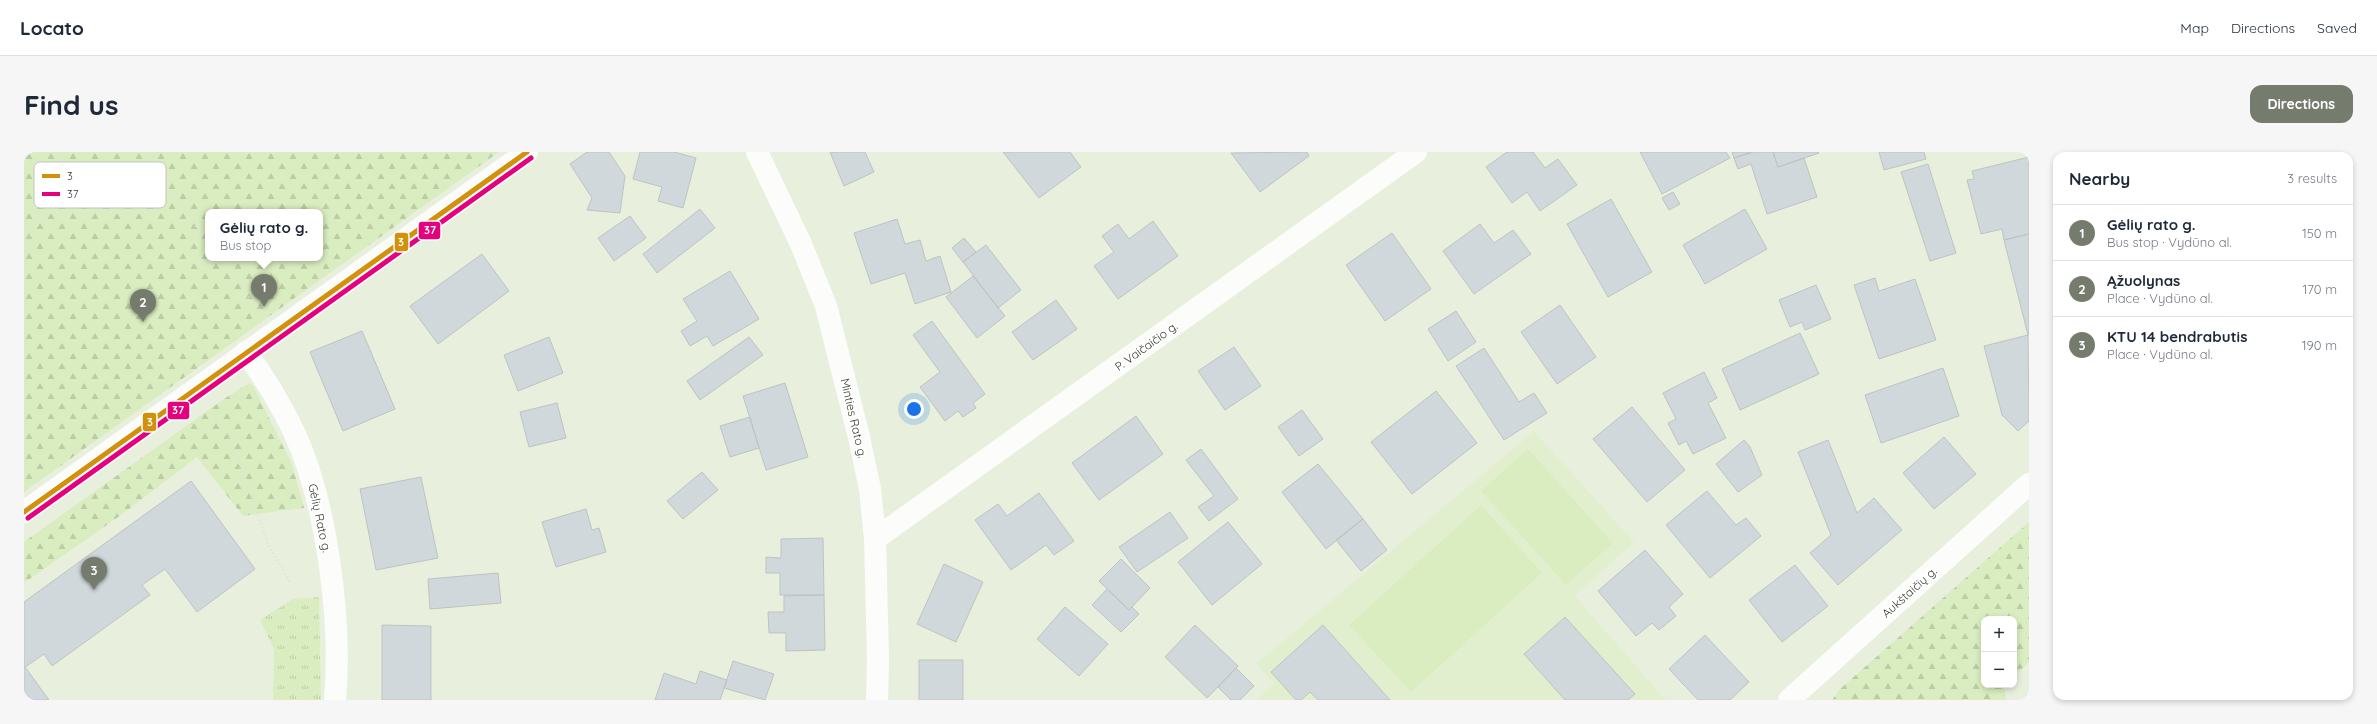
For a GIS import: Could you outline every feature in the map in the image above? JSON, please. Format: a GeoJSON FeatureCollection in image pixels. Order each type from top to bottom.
{"type":"FeatureCollection","features":[{"type":"Feature","properties":{"kind":"street"},"geometry":{"type":"LineString","coordinates":[[24,512],[527,152]]}},
{"type":"Feature","properties":{"kind":"street","name":"Minties Rato g."},"geometry":{"type":"LineString","coordinates":[[758,152],[801,244],[833,327],[870,489],[875,539],[878,659],[877,700]]}},
{"type":"Feature","properties":{"kind":"street","name":"P. Vaičaičio g."},"geometry":{"type":"LineString","coordinates":[[875,539],[1416,152]]}},
{"type":"Feature","properties":{"kind":"street","name":"Gėlių Rato g."},"geometry":{"type":"LineString","coordinates":[[246,352],[264,378],[293,430],[310,476],[324,531],[332,585],[337,658],[335,700]]}},
{"type":"Feature","properties":{"kind":"street","name":"Aukštaičių g."},"geometry":{"type":"LineString","coordinates":[[1789,700],[2029,484]]}},
{"type":"Feature","properties":{"kind":"path"},"geometry":{"type":"LineString","coordinates":[[59,162],[63,152]]}},
{"type":"Feature","properties":{"kind":"path"},"geometry":{"type":"LineString","coordinates":[[157,152],[160,162]]}},
{"type":"Feature","properties":{"kind":"path"},"geometry":{"type":"LineString","coordinates":[[166,179],[170,191],[205,238]]}},
{"type":"Feature","properties":{"kind":"path"},"geometry":{"type":"LineString","coordinates":[[24,251],[41,208]]}},
{"type":"Feature","properties":{"kind":"path"},"geometry":{"type":"LineString","coordinates":[[222,261],[275,332]]}},
{"type":"Feature","properties":{"kind":"path"},"geometry":{"type":"LineString","coordinates":[[195,389],[232,444],[268,544],[291,584]]}},
{"type":"Feature","properties":{"kind":"shaded area"},"geometry":{"type":"Polygon","coordinates":[[[1534,431],[1634,542],[1575,596],[1666,700],[1257,700],[1274,683],[1256,664],[1534,431]]]}},
{"type":"Feature","properties":{"kind":"green space"},"geometry":{"type":"Polygon","coordinates":[[[24,152],[499,152],[24,492],[24,152]]]}},
{"type":"Feature","properties":{"kind":"green space"},"geometry":{"type":"Polygon","coordinates":[[[249,383],[252,384],[292,464],[304,508],[243,516],[197,457],[121,515],[24,583],[24,542],[221,401],[249,383]]]}},
{"type":"Feature","properties":{"kind":"green space"},"geometry":{"type":"Polygon","coordinates":[[[1528,449],[1613,543],[1566,585],[1481,491],[1528,449]]]}},
{"type":"Feature","properties":{"kind":"green space"},"geometry":{"type":"Polygon","coordinates":[[[1481,505],[1542,573],[1411,692],[1349,625],[1481,505]]]}},
{"type":"Feature","properties":{"kind":"green space"},"geometry":{"type":"Polygon","coordinates":[[[2029,522],[2029,662],[2017,673],[2017,616],[1981,616],[1981,688],[2004,688],[2006,700],[1832,700],[1840,689],[2029,522]]]}},
{"type":"Feature","properties":{"kind":"green space"},"geometry":{"type":"Polygon","coordinates":[[[319,597],[321,700],[273,700],[274,649],[260,620],[293,599],[319,597]]]}},
{"type":"Feature","properties":{"kind":"building"},"geometry":{"type":"Polygon","coordinates":[[[587,152],[609,152],[625,176],[620,213],[587,210],[592,198],[570,164],[587,152]]]}},
{"type":"Feature","properties":{"kind":"building"},"geometry":{"type":"Polygon","coordinates":[[[640,152],[674,152],[696,158],[683,208],[658,201],[662,187],[633,179],[640,152]]]}},
{"type":"Feature","properties":{"kind":"building"},"geometry":{"type":"Polygon","coordinates":[[[830,152],[865,152],[874,172],[844,186],[830,152]]]}},
{"type":"Feature","properties":{"kind":"building"},"geometry":{"type":"Polygon","coordinates":[[[1003,152],[1070,152],[1081,167],[1039,198],[1003,152]]]}},
{"type":"Feature","properties":{"kind":"building"},"geometry":{"type":"Polygon","coordinates":[[[1307,152],[1309,156],[1260,192],[1231,153],[1307,152]]]}},
{"type":"Feature","properties":{"kind":"building"},"geometry":{"type":"Polygon","coordinates":[[[1507,152],[1533,152],[1545,168],[1558,159],[1577,185],[1540,211],[1527,192],[1512,203],[1486,167],[1507,152]]]}},
{"type":"Feature","properties":{"kind":"building"},"geometry":{"type":"Polygon","coordinates":[[[1640,152],[1726,152],[1730,158],[1662,194],[1640,152]]]}},
{"type":"Feature","properties":{"kind":"building"},"geometry":{"type":"Polygon","coordinates":[[[1732,152],[1753,152],[1734,158],[1732,152]]]}},
{"type":"Feature","properties":{"kind":"building"},"geometry":{"type":"Polygon","coordinates":[[[1753,152],[1773,152],[1778,167],[1804,158],[1817,197],[1767,214],[1751,164],[1738,169],[1734,158],[1753,152]]]}},
{"type":"Feature","properties":{"kind":"building"},"geometry":{"type":"Polygon","coordinates":[[[1773,152],[1818,152],[1819,153],[1778,167],[1773,152]]]}},
{"type":"Feature","properties":{"kind":"building"},"geometry":{"type":"Polygon","coordinates":[[[1879,152],[1924,152],[1926,159],[1884,170],[1879,152]]]}},
{"type":"Feature","properties":{"kind":"building"},"geometry":{"type":"Polygon","coordinates":[[[2029,157],[2029,234],[2004,240],[2002,229],[1981,234],[1967,180],[1974,179],[1972,171],[2029,157]]]}},
{"type":"Feature","properties":{"kind":"building"},"geometry":{"type":"Polygon","coordinates":[[[1928,164],[1956,253],[1930,261],[1901,172],[1928,164]]]}},
{"type":"Feature","properties":{"kind":"building"},"geometry":{"type":"Polygon","coordinates":[[[1673,192],[1680,204],[1669,210],[1662,198],[1673,192]]]}},
{"type":"Feature","properties":{"kind":"building"},"geometry":{"type":"Polygon","coordinates":[[[1611,199],[1652,272],[1608,297],[1567,224],[1611,199]]]}},
{"type":"Feature","properties":{"kind":"building"},"geometry":{"type":"Polygon","coordinates":[[[700,209],[715,228],[657,273],[643,254],[700,209]]]}},
{"type":"Feature","properties":{"kind":"building"},"geometry":{"type":"Polygon","coordinates":[[[1745,209],[1767,249],[1705,284],[1683,245],[1745,209]]]}},
{"type":"Feature","properties":{"kind":"building"},"geometry":{"type":"Polygon","coordinates":[[[630,216],[646,238],[614,261],[598,238],[630,216]]]}},
{"type":"Feature","properties":{"kind":"building"},"geometry":{"type":"Polygon","coordinates":[[[897,219],[905,244],[920,240],[926,261],[940,256],[951,292],[915,304],[905,273],[871,284],[854,233],[897,219]]]}},
{"type":"Feature","properties":{"kind":"building"},"geometry":{"type":"Polygon","coordinates":[[[1153,221],[1178,256],[1118,299],[1094,266],[1114,252],[1102,236],[1118,224],[1129,239],[1153,221]]]}},
{"type":"Feature","properties":{"kind":"building"},"geometry":{"type":"Polygon","coordinates":[[[1480,224],[1494,243],[1513,230],[1531,254],[1474,294],[1443,251],[1480,224]]]}},
{"type":"Feature","properties":{"kind":"building"},"geometry":{"type":"Polygon","coordinates":[[[1392,233],[1431,289],[1385,321],[1346,265],[1392,233]]]}},
{"type":"Feature","properties":{"kind":"building"},"geometry":{"type":"Polygon","coordinates":[[[2029,234],[2029,335],[2028,335],[2004,240],[2029,234]]]}},
{"type":"Feature","properties":{"kind":"building"},"geometry":{"type":"Polygon","coordinates":[[[964,238],[976,252],[963,262],[952,248],[964,238]]]}},
{"type":"Feature","properties":{"kind":"building"},"geometry":{"type":"Polygon","coordinates":[[[986,245],[1021,290],[998,308],[963,262],[986,245]]]}},
{"type":"Feature","properties":{"kind":"building"},"geometry":{"type":"Polygon","coordinates":[[[482,254],[509,291],[438,344],[410,306],[482,254]]]}},
{"type":"Feature","properties":{"kind":"building"},"geometry":{"type":"Polygon","coordinates":[[[730,271],[759,319],[713,346],[707,336],[690,346],[681,331],[697,321],[683,299],[730,271]]]}},
{"type":"Feature","properties":{"kind":"building"},"geometry":{"type":"Polygon","coordinates":[[[973,276],[1005,316],[977,338],[946,297],[973,276]]]}},
{"type":"Feature","properties":{"kind":"building"},"geometry":{"type":"Polygon","coordinates":[[[1875,278],[1879,291],[1915,279],[1936,340],[1879,359],[1854,285],[1875,278]]]}},
{"type":"Feature","properties":{"kind":"building"},"geometry":{"type":"Polygon","coordinates":[[[1816,285],[1831,319],[1805,330],[1802,322],[1790,327],[1779,300],[1816,285]]]}},
{"type":"Feature","properties":{"kind":"building"},"geometry":{"type":"Polygon","coordinates":[[[1056,300],[1077,329],[1033,360],[1012,332],[1056,300]]]}},
{"type":"Feature","properties":{"kind":"building"},"geometry":{"type":"Polygon","coordinates":[[[1560,305],[1596,357],[1557,384],[1521,332],[1560,305]]]}},
{"type":"Feature","properties":{"kind":"building"},"geometry":{"type":"Polygon","coordinates":[[[1456,311],[1476,342],[1448,361],[1428,329],[1456,311]]]}},
{"type":"Feature","properties":{"kind":"building"},"geometry":{"type":"Polygon","coordinates":[[[932,321],[985,394],[973,403],[976,408],[963,417],[958,411],[945,421],[920,387],[940,372],[913,335],[932,321]]]}},
{"type":"Feature","properties":{"kind":"building"},"geometry":{"type":"Polygon","coordinates":[[[362,331],[395,409],[343,431],[310,352],[362,331]]]}},
{"type":"Feature","properties":{"kind":"building"},"geometry":{"type":"Polygon","coordinates":[[[1800,333],[1819,374],[1740,410],[1722,369],[1800,333]]]}},
{"type":"Feature","properties":{"kind":"building"},"geometry":{"type":"Polygon","coordinates":[[[2028,335],[2029,421],[2018,431],[2002,415],[1984,346],[2028,335]]]}},
{"type":"Feature","properties":{"kind":"building"},"geometry":{"type":"Polygon","coordinates":[[[549,337],[563,373],[518,391],[504,355],[549,337]]]}},
{"type":"Feature","properties":{"kind":"building"},"geometry":{"type":"Polygon","coordinates":[[[749,337],[763,355],[700,400],[687,381],[749,337]]]}},
{"type":"Feature","properties":{"kind":"building"},"geometry":{"type":"Polygon","coordinates":[[[1234,347],[1261,386],[1225,410],[1198,371],[1234,347]]]}},
{"type":"Feature","properties":{"kind":"building"},"geometry":{"type":"Polygon","coordinates":[[[1484,348],[1519,402],[1534,393],[1547,413],[1504,440],[1456,366],[1484,348]]]}},
{"type":"Feature","properties":{"kind":"building"},"geometry":{"type":"Polygon","coordinates":[[[1943,368],[1959,416],[1881,443],[1865,395],[1943,368]]]}},
{"type":"Feature","properties":{"kind":"building"},"geometry":{"type":"Polygon","coordinates":[[[1704,372],[1717,398],[1708,403],[1726,438],[1693,454],[1686,441],[1679,445],[1668,423],[1676,419],[1663,393],[1704,372]]]}},
{"type":"Feature","properties":{"kind":"building"},"geometry":{"type":"Polygon","coordinates":[[[785,383],[808,457],[766,470],[743,396],[785,383]]]}},
{"type":"Feature","properties":{"kind":"building"},"geometry":{"type":"Polygon","coordinates":[[[1436,391],[1477,443],[1412,494],[1371,442],[1436,391]]]}},
{"type":"Feature","properties":{"kind":"building"},"geometry":{"type":"Polygon","coordinates":[[[557,403],[566,438],[529,447],[520,412],[557,403]]]}},
{"type":"Feature","properties":{"kind":"building"},"geometry":{"type":"Polygon","coordinates":[[[1632,407],[1685,470],[1647,502],[1593,439],[1632,407]]]}},
{"type":"Feature","properties":{"kind":"building"},"geometry":{"type":"Polygon","coordinates":[[[1302,410],[1323,439],[1299,456],[1278,427],[1302,410]]]}},
{"type":"Feature","properties":{"kind":"building"},"geometry":{"type":"Polygon","coordinates":[[[1136,416],[1163,454],[1099,500],[1072,463],[1136,416]]]}},
{"type":"Feature","properties":{"kind":"building"},"geometry":{"type":"Polygon","coordinates":[[[750,417],[759,448],[730,457],[720,426],[750,417]]]}},
{"type":"Feature","properties":{"kind":"building"},"geometry":{"type":"Polygon","coordinates":[[[1944,437],[1976,474],[1934,509],[1903,473],[1944,437]]]}},
{"type":"Feature","properties":{"kind":"building"},"geometry":{"type":"Polygon","coordinates":[[[1744,440],[1750,447],[1762,475],[1738,492],[1716,464],[1744,440]]]}},
{"type":"Feature","properties":{"kind":"building"},"geometry":{"type":"Polygon","coordinates":[[[1828,440],[1857,513],[1874,498],[1902,530],[1838,585],[1810,553],[1831,535],[1798,452],[1828,440]]]}},
{"type":"Feature","properties":{"kind":"building"},"geometry":{"type":"Polygon","coordinates":[[[1201,449],[1238,499],[1209,521],[1198,507],[1214,496],[1186,460],[1201,449]]]}},
{"type":"Feature","properties":{"kind":"building"},"geometry":{"type":"Polygon","coordinates":[[[1318,464],[1363,519],[1326,549],[1282,492],[1318,464]]]}},
{"type":"Feature","properties":{"kind":"building"},"geometry":{"type":"Polygon","coordinates":[[[702,472],[718,490],[683,519],[667,501],[702,472]]]}},
{"type":"Feature","properties":{"kind":"building"},"geometry":{"type":"Polygon","coordinates":[[[421,477],[438,558],[376,570],[360,489],[421,477]]]}},
{"type":"Feature","properties":{"kind":"building"},"geometry":{"type":"Polygon","coordinates":[[[191,481],[255,569],[197,612],[165,569],[142,585],[150,595],[52,666],[44,654],[25,667],[49,700],[24,700],[24,602],[191,481]]]}},
{"type":"Feature","properties":{"kind":"building"},"geometry":{"type":"Polygon","coordinates":[[[1707,491],[1736,525],[1746,518],[1761,536],[1710,578],[1666,525],[1707,491]]]}},
{"type":"Feature","properties":{"kind":"building"},"geometry":{"type":"Polygon","coordinates":[[[1039,493],[1074,541],[1054,555],[1046,545],[1011,570],[975,520],[998,504],[1007,516],[1039,493]]]}},
{"type":"Feature","properties":{"kind":"building"},"geometry":{"type":"Polygon","coordinates":[[[586,509],[592,530],[599,528],[606,552],[556,567],[542,522],[586,509]]]}},
{"type":"Feature","properties":{"kind":"building"},"geometry":{"type":"Polygon","coordinates":[[[1170,512],[1188,538],[1137,572],[1119,547],[1170,512]]]}},
{"type":"Feature","properties":{"kind":"building"},"geometry":{"type":"Polygon","coordinates":[[[1363,519],[1387,550],[1361,571],[1336,540],[1363,519]]]}},
{"type":"Feature","properties":{"kind":"building"},"geometry":{"type":"Polygon","coordinates":[[[1228,522],[1262,564],[1212,605],[1178,562],[1228,522]]]}},
{"type":"Feature","properties":{"kind":"building"},"geometry":{"type":"Polygon","coordinates":[[[823,538],[824,595],[780,595],[780,573],[766,573],[766,557],[781,558],[781,539],[823,538]]]}},
{"type":"Feature","properties":{"kind":"building"},"geometry":{"type":"Polygon","coordinates":[[[1645,550],[1683,594],[1669,607],[1676,616],[1659,630],[1652,623],[1636,636],[1598,591],[1645,550]]]}},
{"type":"Feature","properties":{"kind":"building"},"geometry":{"type":"Polygon","coordinates":[[[1121,559],[1150,588],[1129,610],[1099,581],[1121,559]]]}},
{"type":"Feature","properties":{"kind":"building"},"geometry":{"type":"Polygon","coordinates":[[[944,564],[983,582],[956,642],[917,624],[944,564]]]}},
{"type":"Feature","properties":{"kind":"building"},"geometry":{"type":"Polygon","coordinates":[[[1795,565],[1828,606],[1782,642],[1749,600],[1795,565]]]}},
{"type":"Feature","properties":{"kind":"building"},"geometry":{"type":"Polygon","coordinates":[[[498,573],[501,603],[430,609],[428,579],[498,573]]]}},
{"type":"Feature","properties":{"kind":"building"},"geometry":{"type":"Polygon","coordinates":[[[1107,589],[1129,610],[1132,607],[1139,614],[1121,632],[1092,605],[1107,589]]]}},
{"type":"Feature","properties":{"kind":"building"},"geometry":{"type":"Polygon","coordinates":[[[824,595],[825,650],[786,651],[786,633],[769,633],[768,612],[784,612],[784,596],[824,595]]]}},
{"type":"Feature","properties":{"kind":"building"},"geometry":{"type":"Polygon","coordinates":[[[1065,607],[1108,644],[1079,676],[1037,639],[1065,607]]]}},
{"type":"Feature","properties":{"kind":"building"},"geometry":{"type":"Polygon","coordinates":[[[1565,617],[1635,694],[1628,700],[1565,700],[1524,654],[1565,617]]]}},
{"type":"Feature","properties":{"kind":"building"},"geometry":{"type":"Polygon","coordinates":[[[382,625],[431,626],[431,700],[382,700],[382,625]]]}},
{"type":"Feature","properties":{"kind":"building"},"geometry":{"type":"Polygon","coordinates":[[[1195,625],[1238,666],[1207,698],[1165,657],[1195,625]]]}},
{"type":"Feature","properties":{"kind":"building"},"geometry":{"type":"Polygon","coordinates":[[[1323,625],[1390,700],[1318,700],[1310,692],[1301,700],[1296,700],[1271,672],[1323,625]]]}},
{"type":"Feature","properties":{"kind":"building"},"geometry":{"type":"Polygon","coordinates":[[[1705,635],[1749,682],[1730,700],[1698,700],[1669,669],[1705,635]]]}},
{"type":"Feature","properties":{"kind":"building"},"geometry":{"type":"Polygon","coordinates":[[[919,660],[963,660],[963,700],[919,700],[919,660]]]}},
{"type":"Feature","properties":{"kind":"building"},"geometry":{"type":"Polygon","coordinates":[[[733,661],[774,674],[765,700],[724,688],[733,661]]]}},
{"type":"Feature","properties":{"kind":"building"},"geometry":{"type":"Polygon","coordinates":[[[1236,668],[1254,686],[1240,700],[1231,700],[1218,687],[1236,668]]]}},
{"type":"Feature","properties":{"kind":"building"},"geometry":{"type":"Polygon","coordinates":[[[700,671],[727,680],[720,700],[655,700],[664,673],[696,684],[700,671]]]}},
{"type":"Feature","properties":{"kind":"transit line","name":"3"},"geometry":{"type":"LineString","coordinates":[[24,512],[527,152]]}},
{"type":"Feature","properties":{"kind":"transit line","name":"37"},"geometry":{"type":"LineString","coordinates":[[28,518],[531,158]]}},
{"type":"Feature","properties":{"kind":"place","name":"Gėlių rato g."},"geometry":{"type":"Point","coordinates":[264,307]}},
{"type":"Feature","properties":{"kind":"place","name":"Ąžuolynas"},"geometry":{"type":"Point","coordinates":[143,322]}},
{"type":"Feature","properties":{"kind":"place","name":"KTU 14 bendrabutis"},"geometry":{"type":"Point","coordinates":[94,590]}}]}
